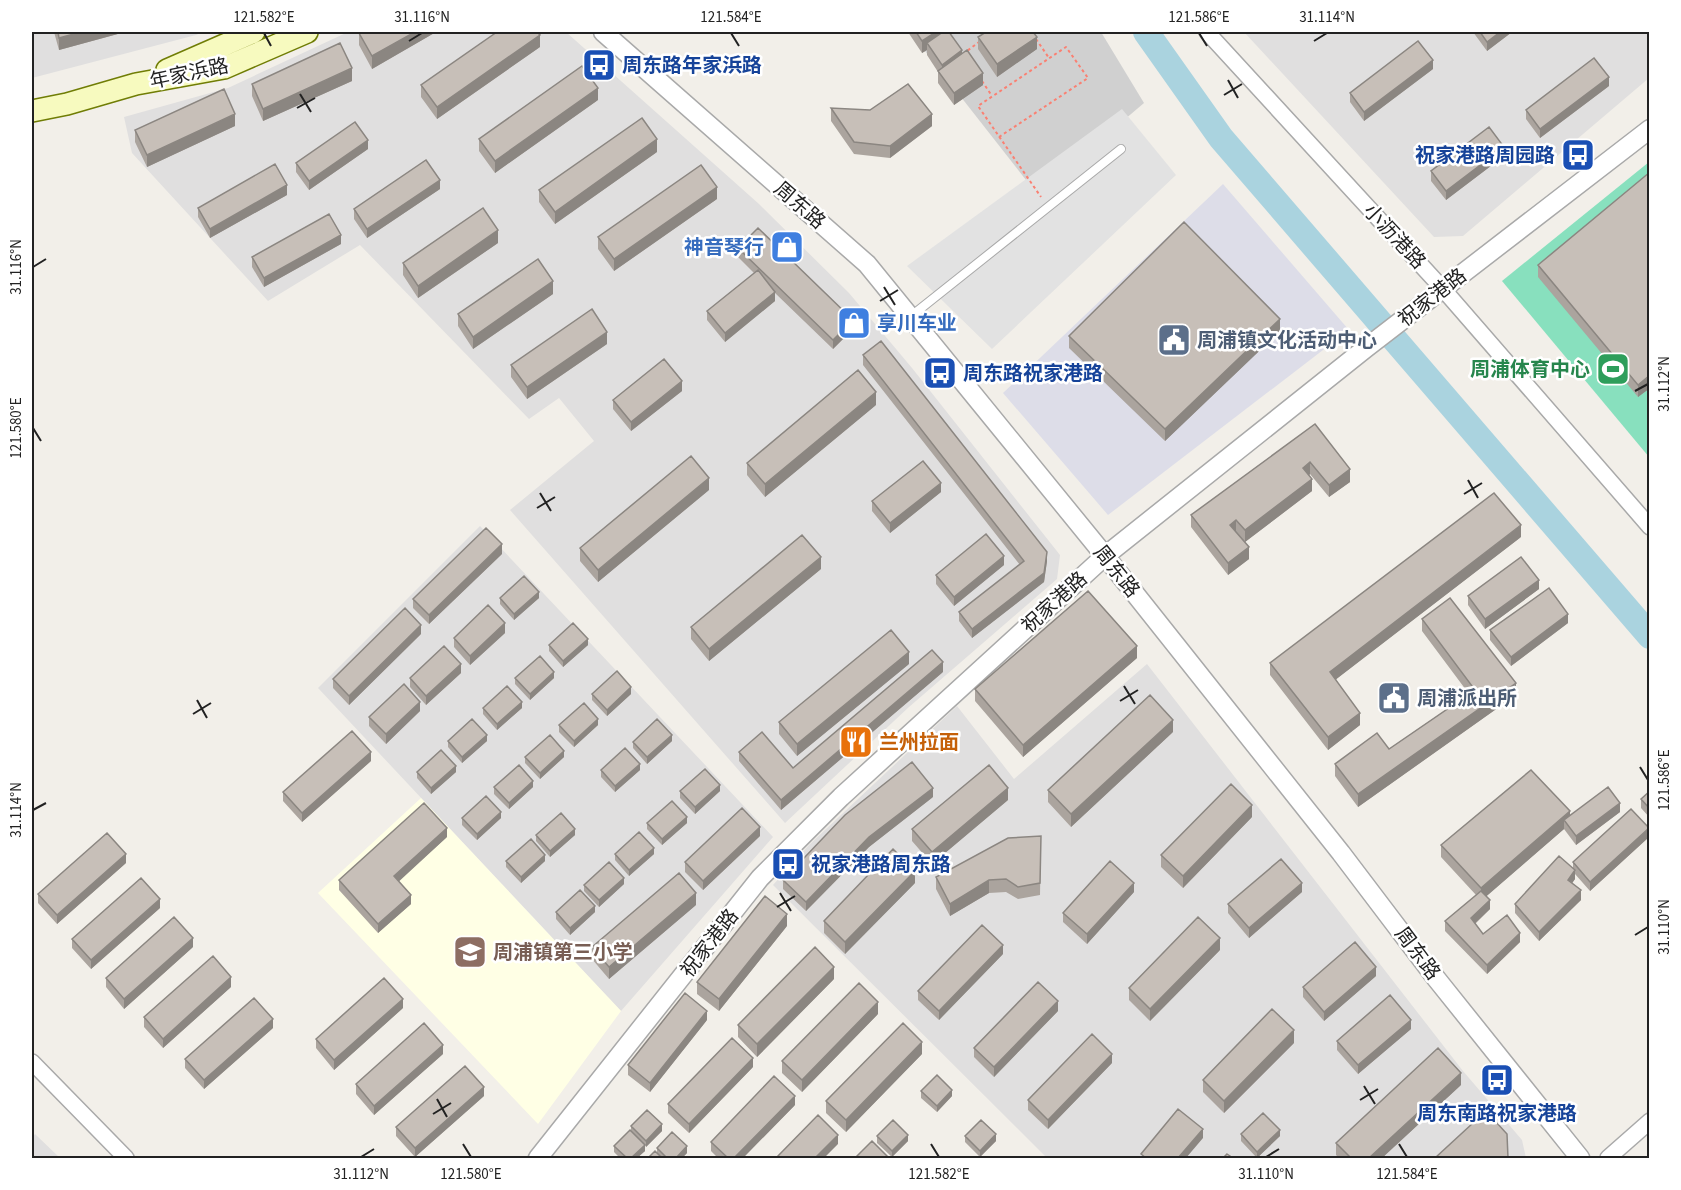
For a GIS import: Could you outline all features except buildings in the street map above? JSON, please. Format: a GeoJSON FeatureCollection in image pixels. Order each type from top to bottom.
{"type":"FeatureCollection","features":[{"type":"Feature","properties":{"kind":"main road","name":"年家浜路"},"geometry":{"type":"LineString","coordinates":[[136,84],[254,32]]}},
{"type":"Feature","properties":{"kind":"main road","name":"年家浜路"},"geometry":{"type":"LineString","coordinates":[[32,111],[67,104],[136,84],[224,68],[307,32]]}},
{"type":"Feature","properties":{"kind":"street","name":"周东路"},"geometry":{"type":"LineString","coordinates":[[603,32],[867,264],[1105,556],[1580,1158]]}},
{"type":"Feature","properties":{"kind":"street","name":"小沥港路"},"geometry":{"type":"LineString","coordinates":[[1207,32],[1443,289],[1650,527]]}},
{"type":"Feature","properties":{"kind":"street","name":"祝家港路"},"geometry":{"type":"LineString","coordinates":[[538,1158],[760,878],[841,797],[1105,556],[1366,348],[1650,129]]}},
{"type":"Feature","properties":{"kind":"street"},"geometry":{"type":"LineString","coordinates":[[32,1062],[126,1158]]}},
{"type":"Feature","properties":{"kind":"street"},"geometry":{"type":"LineString","coordinates":[[1608,1158],[1650,1121]]}},
{"type":"Feature","properties":{"kind":"lane"},"geometry":{"type":"LineString","coordinates":[[910,317],[1121,149]]}},
{"type":"Feature","properties":{"kind":"path"},"geometry":{"type":"LineString","coordinates":[[1031,32],[1049,58]]}},
{"type":"Feature","properties":{"kind":"path"},"geometry":{"type":"LineString","coordinates":[[969,62],[963,53],[987,37]]}},
{"type":"Feature","properties":{"kind":"path"},"geometry":{"type":"LineString","coordinates":[[999,137],[1088,78],[1066,47],[978,106],[999,137],[1048,207]]}},
{"type":"Feature","properties":{"kind":"path"},"geometry":{"type":"LineString","coordinates":[[980,79],[992,96]]}},
{"type":"Feature","properties":{"kind":"shaded area"},"geometry":{"type":"Polygon","coordinates":[[[32,32],[203,32],[32,78],[32,32]]]}},
{"type":"Feature","properties":{"kind":"shaded area"},"geometry":{"type":"Polygon","coordinates":[[[348,32],[566,32],[759,204],[849,293],[912,368],[1060,555],[1057,579],[909,707],[785,823],[510,510],[594,441],[559,398],[529,419],[360,245],[268,301],[132,153],[124,117],[228,88],[348,32]]]}},
{"type":"Feature","properties":{"kind":"shaded area"},"geometry":{"type":"Polygon","coordinates":[[[910,32],[1101,32],[1144,103],[1037,194],[910,32]]]}},
{"type":"Feature","properties":{"kind":"shaded area"},"geometry":{"type":"Polygon","coordinates":[[[1244,32],[1649,32],[1649,78],[1463,236],[1434,237],[1244,32]]]}},
{"type":"Feature","properties":{"kind":"shaded area"},"geometry":{"type":"Polygon","coordinates":[[[1122,109],[1176,175],[992,349],[907,266],[1122,109]]]}},
{"type":"Feature","properties":{"kind":"shaded area","name":"周浦镇文化活动中心"},"geometry":{"type":"Polygon","coordinates":[[[1223,184],[1349,330],[1108,515],[1003,393],[1223,184]]]}},
{"type":"Feature","properties":{"kind":"shaded area"},"geometry":{"type":"Polygon","coordinates":[[[480,526],[773,837],[621,1011],[318,688],[480,526]]]}},
{"type":"Feature","properties":{"kind":"shaded area"},"geometry":{"type":"Polygon","coordinates":[[[1147,664],[1463,1071],[1522,1140],[1526,1158],[1047,1158],[773,885],[809,845],[957,706],[1014,779],[1147,664]]]}},
{"type":"Feature","properties":{"kind":"shaded area","name":"周浦镇第三小学"},"geometry":{"type":"Polygon","coordinates":[[[421,798],[621,1011],[538,1124],[318,893],[421,798]]]}},
{"type":"Feature","properties":{"kind":"shaded area"},"geometry":{"type":"Polygon","coordinates":[[[35,1134],[60,1158],[32,1158],[32,1138],[35,1134]]]}},
{"type":"Feature","properties":{"kind":"green space","name":"周浦体育中心"},"geometry":{"type":"Polygon","coordinates":[[[1649,162],[1649,457],[1502,281],[1649,162]]]}},
{"type":"Feature","properties":{"kind":"waterway"},"geometry":{"type":"LineString","coordinates":[[1146,32],[1221,138],[1650,636]]}},
{"type":"Feature","properties":{"kind":"place","name":"周东路年家浜路"},"geometry":{"type":"Point","coordinates":[599,65]}},
{"type":"Feature","properties":{"kind":"place","name":"祝家港路周园路"},"geometry":{"type":"Point","coordinates":[1578,155]}},
{"type":"Feature","properties":{"kind":"place","name":"神音琴行"},"geometry":{"type":"Point","coordinates":[787,247]}},
{"type":"Feature","properties":{"kind":"place","name":"享川车业"},"geometry":{"type":"Point","coordinates":[854,323]}},
{"type":"Feature","properties":{"kind":"place","name":"周浦镇文化活动中心"},"geometry":{"type":"Point","coordinates":[1174,340]}},
{"type":"Feature","properties":{"kind":"place","name":"周浦体育中心"},"geometry":{"type":"Point","coordinates":[1613,369]}},
{"type":"Feature","properties":{"kind":"place","name":"周东路祝家港路"},"geometry":{"type":"Point","coordinates":[940,373]}},
{"type":"Feature","properties":{"kind":"place","name":"周浦派出所"},"geometry":{"type":"Point","coordinates":[1394,698]}},
{"type":"Feature","properties":{"kind":"place","name":"兰州拉面"},"geometry":{"type":"Point","coordinates":[856,742]}},
{"type":"Feature","properties":{"kind":"place","name":"祝家港路周东路"},"geometry":{"type":"Point","coordinates":[788,864]}},
{"type":"Feature","properties":{"kind":"place","name":"周浦镇第三小学"},"geometry":{"type":"Point","coordinates":[470,952]}},
{"type":"Feature","properties":{"kind":"place","name":"周东南路祝家港路"},"geometry":{"type":"Point","coordinates":[1497,1080]}}]}
